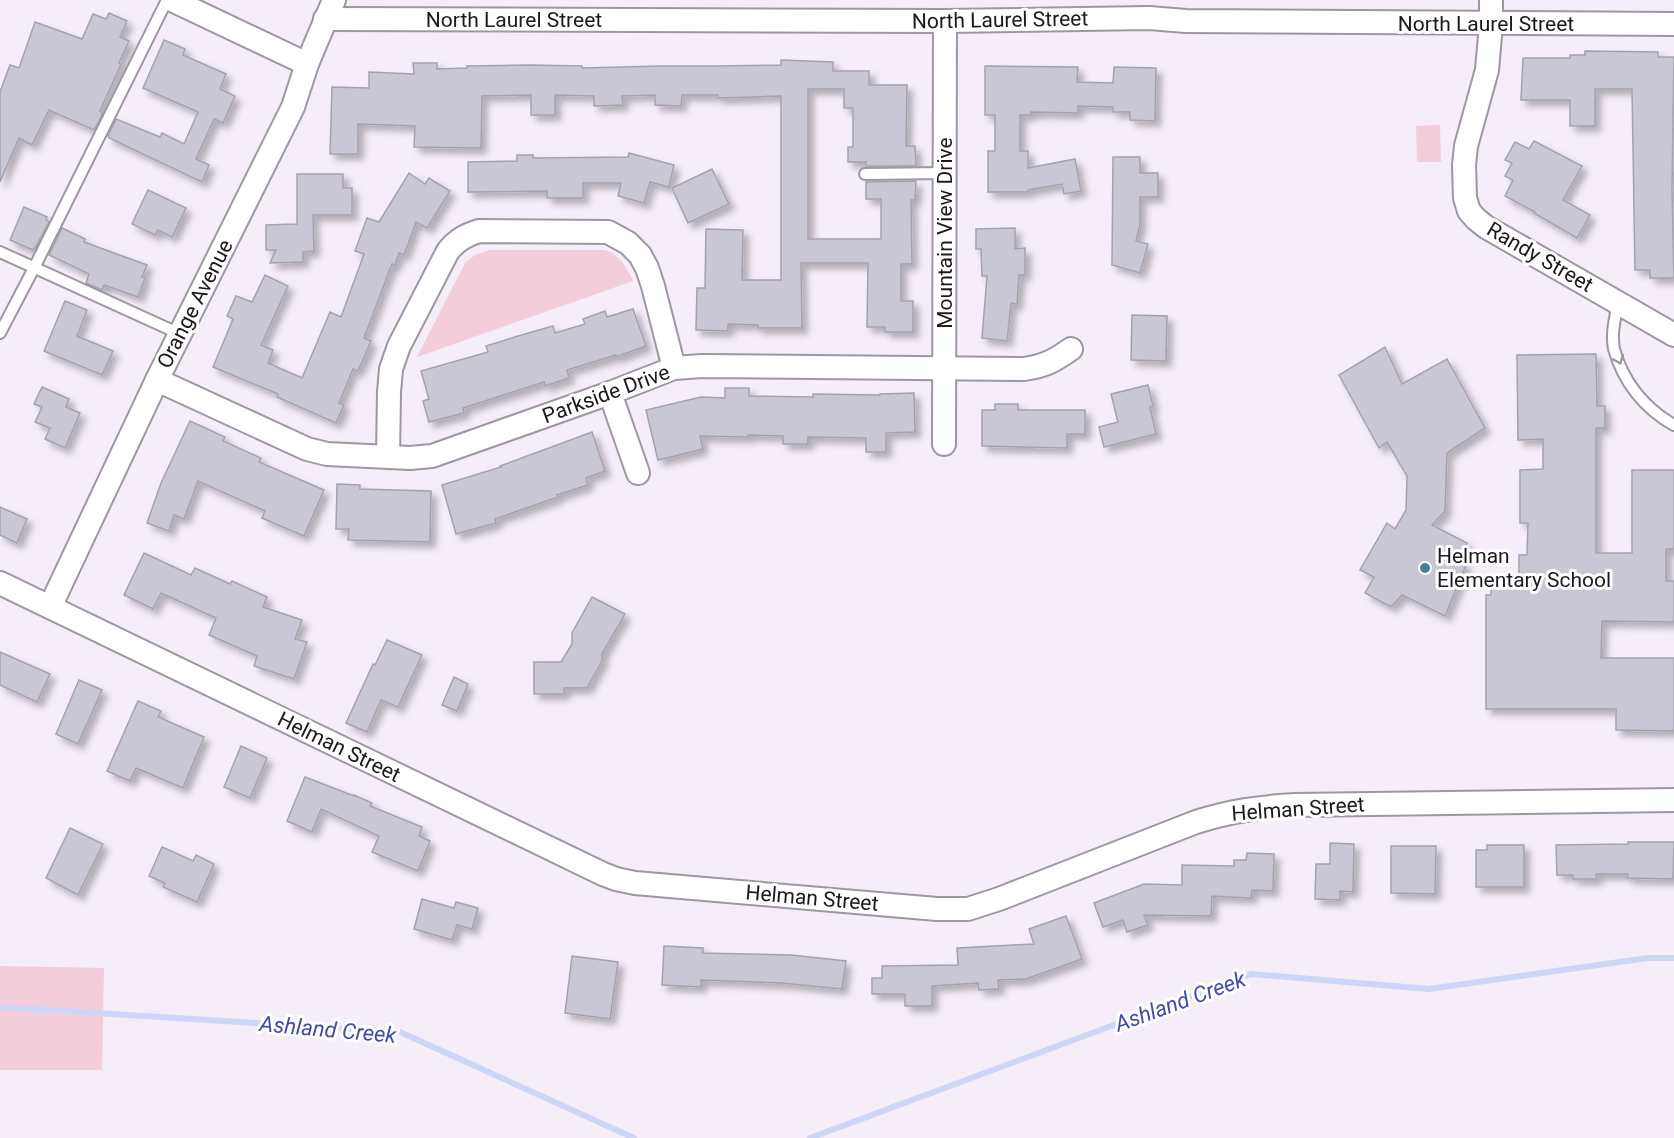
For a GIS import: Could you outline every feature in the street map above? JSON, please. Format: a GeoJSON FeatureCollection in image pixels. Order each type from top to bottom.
{"type":"FeatureCollection","features":[{"type":"Feature","properties":{"kind":"street"},"geometry":{"type":"LineString","coordinates":[[170,0],[307,64]]}},
{"type":"Feature","properties":{"kind":"street","name":"Randy Street"},"geometry":{"type":"LineString","coordinates":[[1491,0],[1487,70],[1466,146],[1464,184],[1469,211],[1486,227],[1674,334]]}},
{"type":"Feature","properties":{"kind":"street","name":"North Laurel Street"},"geometry":{"type":"LineString","coordinates":[[330,10],[945,21],[1149,9],[1186,21],[1674,24]]}},
{"type":"Feature","properties":{"kind":"street","name":"Orange Avenue"},"geometry":{"type":"LineString","coordinates":[[50,607],[157,380],[293,107],[307,64],[330,10]]}},
{"type":"Feature","properties":{"kind":"street","name":"Mountain View Drive"},"geometry":{"type":"LineString","coordinates":[[944,444],[945,21]]}},
{"type":"Feature","properties":{"kind":"street"},"geometry":{"type":"LineString","coordinates":[[388,456],[391,369],[399,346],[448,251],[466,235],[479,231],[608,232],[628,243],[640,255],[647,268],[674,368]]}},
{"type":"Feature","properties":{"kind":"street","name":"Parkside Drive"},"geometry":{"type":"LineString","coordinates":[[157,380],[307,449],[327,454],[410,458],[432,456],[674,368],[702,366],[1024,369],[1040,367],[1071,349]]}},
{"type":"Feature","properties":{"kind":"street"},"geometry":{"type":"LineString","coordinates":[[610,393],[638,473]]}},
{"type":"Feature","properties":{"kind":"street","name":"Helman Street"},"geometry":{"type":"LineString","coordinates":[[0,583],[603,874],[616,879],[650,885],[937,909],[968,909],[1196,822],[1224,813],[1253,808],[1295,805],[1674,800]]}},
{"type":"Feature","properties":{"kind":"lane"},"geometry":{"type":"LineString","coordinates":[[0,333],[170,0]]}},
{"type":"Feature","properties":{"kind":"lane"},"geometry":{"type":"LineString","coordinates":[[865,174],[945,173]]}},
{"type":"Feature","properties":{"kind":"lane"},"geometry":{"type":"LineString","coordinates":[[0,252],[180,334]]}},
{"type":"Feature","properties":{"kind":"lane"},"geometry":{"type":"LineString","coordinates":[[1618,303],[1613,338],[1614,349],[1624,374],[1649,409],[1674,425]]}},
{"type":"Feature","properties":{"kind":"shaded area"},"geometry":{"type":"Polygon","coordinates":[[[1440,125],[1441,162],[1417,162],[1416,126],[1440,125]]]}},
{"type":"Feature","properties":{"kind":"shaded area"},"geometry":{"type":"Polygon","coordinates":[[[489,250],[605,250],[619,258],[633,281],[417,357],[465,263],[475,255],[489,250]]]}},
{"type":"Feature","properties":{"kind":"shaded area"},"geometry":{"type":"Polygon","coordinates":[[[0,966],[104,968],[102,1070],[0,1070],[0,966]]]}},
{"type":"Feature","properties":{"kind":"building"},"geometry":{"type":"Polygon","coordinates":[[[109,13],[127,21],[120,37],[129,41],[100,111],[103,113],[94,130],[49,110],[32,145],[19,138],[0,182],[0,92],[10,65],[19,68],[35,22],[82,39],[93,14],[106,19],[109,13]]]}},
{"type":"Feature","properties":{"kind":"building"},"geometry":{"type":"Polygon","coordinates":[[[164,40],[185,49],[183,55],[226,74],[220,89],[235,96],[223,123],[214,119],[196,159],[209,165],[202,182],[108,136],[116,119],[160,137],[162,133],[184,144],[198,112],[143,88],[164,40]]]}},
{"type":"Feature","properties":{"kind":"building"},"geometry":{"type":"Polygon","coordinates":[[[1585,51],[1658,52],[1658,57],[1674,57],[1672,190],[1674,278],[1650,278],[1650,270],[1635,270],[1632,89],[1595,89],[1595,126],[1570,126],[1570,100],[1521,100],[1523,58],[1570,58],[1570,55],[1585,55],[1585,51]]]}},
{"type":"Feature","properties":{"kind":"building"},"geometry":{"type":"Polygon","coordinates":[[[781,60],[833,62],[833,71],[869,71],[869,85],[907,85],[906,146],[915,146],[916,166],[866,166],[866,162],[848,162],[848,147],[853,147],[853,108],[844,108],[844,89],[808,89],[808,239],[881,239],[881,199],[866,199],[866,182],[916,181],[915,200],[911,200],[912,264],[901,264],[901,301],[913,301],[913,332],[885,332],[885,327],[867,327],[868,263],[801,263],[802,328],[758,328],[758,325],[728,324],[728,331],[696,330],[697,288],[705,288],[706,229],[743,230],[742,280],[781,280],[781,96],[718,98],[718,95],[682,95],[681,106],[655,105],[655,95],[622,96],[623,105],[594,106],[594,96],[555,95],[555,115],[531,115],[531,95],[482,96],[481,148],[414,147],[415,126],[358,124],[358,154],[330,154],[332,87],[369,88],[369,72],[414,74],[413,63],[437,63],[437,69],[531,65],[582,66],[582,68],[781,65],[781,60]]]}},
{"type":"Feature","properties":{"kind":"building"},"geometry":{"type":"Polygon","coordinates":[[[985,66],[1078,67],[1077,82],[1113,83],[1114,67],[1156,68],[1155,121],[1130,120],[1130,112],[1113,112],[1113,107],[1078,106],[1078,113],[1031,112],[1031,115],[1020,115],[1020,151],[1028,151],[1028,168],[1075,159],[1081,191],[1064,194],[1062,184],[1028,190],[1028,192],[988,192],[988,151],[995,151],[995,115],[985,115],[985,66]]]}},
{"type":"Feature","properties":{"kind":"building"},"geometry":{"type":"Polygon","coordinates":[[[1534,141],[1582,166],[1563,200],[1590,215],[1577,238],[1505,196],[1513,180],[1505,176],[1512,163],[1505,160],[1515,142],[1529,149],[1534,141]]]}},
{"type":"Feature","properties":{"kind":"building"},"geometry":{"type":"Polygon","coordinates":[[[629,153],[674,165],[669,187],[650,182],[644,203],[618,196],[621,183],[583,183],[583,198],[547,198],[547,191],[468,192],[468,162],[517,161],[517,155],[533,155],[533,158],[628,157],[629,153]]]}},
{"type":"Feature","properties":{"kind":"building"},"geometry":{"type":"Polygon","coordinates":[[[1113,157],[1140,157],[1140,173],[1158,173],[1158,197],[1140,197],[1140,224],[1136,241],[1148,244],[1140,273],[1112,265],[1113,157]]]}},
{"type":"Feature","properties":{"kind":"building"},"geometry":{"type":"Polygon","coordinates":[[[712,169],[729,204],[688,223],[672,188],[712,169]]]}},
{"type":"Feature","properties":{"kind":"building"},"geometry":{"type":"Polygon","coordinates":[[[409,173],[425,184],[429,178],[450,191],[427,228],[416,222],[404,255],[399,253],[395,265],[392,264],[364,338],[371,341],[358,371],[353,369],[339,403],[344,405],[336,423],[277,397],[278,394],[213,367],[233,319],[227,316],[236,296],[252,302],[265,275],[288,286],[261,345],[273,350],[268,363],[302,378],[330,312],[341,317],[364,254],[355,251],[367,218],[379,222],[409,173]]]}},
{"type":"Feature","properties":{"kind":"building"},"geometry":{"type":"Polygon","coordinates":[[[297,174],[343,174],[343,188],[352,188],[352,215],[313,215],[314,251],[303,252],[303,262],[270,263],[276,250],[266,250],[266,225],[297,224],[297,174]]]}},
{"type":"Feature","properties":{"kind":"building"},"geometry":{"type":"Polygon","coordinates":[[[148,190],[186,208],[172,237],[158,230],[155,235],[132,224],[148,190]]]}},
{"type":"Feature","properties":{"kind":"building"},"geometry":{"type":"Polygon","coordinates":[[[24,207],[47,217],[46,220],[49,222],[33,250],[10,240],[24,207]]]}},
{"type":"Feature","properties":{"kind":"building"},"geometry":{"type":"Polygon","coordinates":[[[62,228],[85,239],[84,242],[147,265],[138,297],[104,285],[102,290],[86,283],[89,274],[49,255],[62,228]]]}},
{"type":"Feature","properties":{"kind":"building"},"geometry":{"type":"Polygon","coordinates":[[[1015,228],[1015,249],[1025,248],[1025,275],[1019,275],[1017,304],[1011,303],[1007,341],[982,338],[987,276],[982,276],[981,249],[976,249],[976,229],[1015,228]]]}},
{"type":"Feature","properties":{"kind":"building"},"geometry":{"type":"Polygon","coordinates":[[[65,301],[87,310],[77,336],[113,351],[102,375],[44,351],[65,301]]]}},
{"type":"Feature","properties":{"kind":"building"},"geometry":{"type":"Polygon","coordinates":[[[633,309],[646,346],[616,357],[616,355],[567,370],[569,378],[545,386],[544,382],[463,408],[464,413],[429,422],[423,401],[429,399],[421,371],[488,352],[486,346],[518,336],[553,326],[555,333],[585,324],[583,319],[605,311],[607,317],[633,309]]]}},
{"type":"Feature","properties":{"kind":"building"},"geometry":{"type":"Polygon","coordinates":[[[1132,315],[1167,316],[1166,361],[1131,360],[1132,315]]]}},
{"type":"Feature","properties":{"kind":"building","name":"Helman Elementary School"},"geometry":{"type":"Polygon","coordinates":[[[1385,347],[1402,384],[1447,359],[1485,428],[1447,453],[1445,511],[1432,525],[1467,543],[1458,561],[1466,565],[1445,616],[1402,595],[1391,607],[1365,593],[1374,577],[1360,570],[1387,523],[1395,529],[1406,510],[1407,476],[1387,442],[1379,448],[1339,375],[1385,347]]]}},
{"type":"Feature","properties":{"kind":"building"},"geometry":{"type":"Polygon","coordinates":[[[1596,354],[1597,406],[1605,406],[1605,428],[1596,428],[1596,553],[1632,553],[1632,470],[1674,470],[1674,549],[1666,549],[1666,581],[1674,581],[1674,622],[1602,621],[1601,658],[1674,658],[1674,731],[1616,730],[1616,709],[1486,709],[1486,595],[1491,595],[1491,575],[1519,575],[1519,555],[1527,555],[1528,523],[1520,523],[1520,470],[1543,469],[1543,439],[1518,440],[1517,355],[1596,354]]]}},
{"type":"Feature","properties":{"kind":"building"},"geometry":{"type":"Polygon","coordinates":[[[1148,385],[1156,434],[1104,447],[1099,427],[1118,422],[1111,394],[1148,385]]]}},
{"type":"Feature","properties":{"kind":"building"},"geometry":{"type":"Polygon","coordinates":[[[42,387],[69,399],[66,407],[80,413],[65,448],[45,439],[50,428],[35,422],[42,407],[34,404],[42,387]]]}},
{"type":"Feature","properties":{"kind":"building"},"geometry":{"type":"Polygon","coordinates":[[[725,388],[749,388],[749,396],[813,397],[813,394],[914,393],[915,432],[886,433],[886,452],[866,452],[866,438],[808,437],[808,444],[783,444],[783,436],[700,436],[703,449],[658,460],[646,410],[701,397],[725,398],[725,388]]]}},
{"type":"Feature","properties":{"kind":"building"},"geometry":{"type":"Polygon","coordinates":[[[995,404],[1018,404],[1018,410],[1085,410],[1085,434],[1067,434],[1067,448],[982,446],[982,410],[995,410],[995,404]]]}},
{"type":"Feature","properties":{"kind":"building"},"geometry":{"type":"Polygon","coordinates":[[[190,421],[225,437],[223,441],[261,458],[259,462],[324,490],[304,536],[262,518],[265,511],[198,481],[184,519],[174,515],[169,531],[147,523],[161,483],[190,421]]]}},
{"type":"Feature","properties":{"kind":"building"},"geometry":{"type":"Polygon","coordinates":[[[592,432],[605,471],[586,478],[588,485],[495,519],[496,523],[456,534],[442,485],[501,467],[592,432]]]}},
{"type":"Feature","properties":{"kind":"building"},"geometry":{"type":"Polygon","coordinates":[[[337,484],[360,485],[360,489],[431,491],[430,542],[348,540],[349,529],[336,529],[337,484]]]}},
{"type":"Feature","properties":{"kind":"building"},"geometry":{"type":"Polygon","coordinates":[[[0,507],[27,519],[17,543],[0,535],[0,507]]]}},
{"type":"Feature","properties":{"kind":"building"},"geometry":{"type":"Polygon","coordinates":[[[144,553],[191,575],[195,568],[230,584],[232,581],[267,597],[263,607],[302,620],[295,639],[307,642],[294,679],[254,666],[257,656],[209,635],[216,618],[161,593],[153,609],[124,595],[144,553]]]}},
{"type":"Feature","properties":{"kind":"building"},"geometry":{"type":"Polygon","coordinates":[[[592,597],[625,614],[602,654],[602,661],[587,688],[564,688],[564,694],[534,694],[534,662],[561,662],[572,644],[572,633],[592,597]]]}},
{"type":"Feature","properties":{"kind":"building"},"geometry":{"type":"Polygon","coordinates":[[[387,640],[422,655],[398,707],[381,700],[367,732],[346,723],[373,664],[375,665],[387,640]]]}},
{"type":"Feature","properties":{"kind":"building"},"geometry":{"type":"Polygon","coordinates":[[[0,652],[50,674],[37,702],[0,685],[0,652]]]}},
{"type":"Feature","properties":{"kind":"building"},"geometry":{"type":"Polygon","coordinates":[[[454,677],[468,684],[457,711],[442,705],[454,677]]]}},
{"type":"Feature","properties":{"kind":"building"},"geometry":{"type":"Polygon","coordinates":[[[79,680],[102,690],[78,744],[56,734],[79,680]]]}},
{"type":"Feature","properties":{"kind":"building"},"geometry":{"type":"Polygon","coordinates":[[[138,701],[161,711],[158,717],[204,737],[183,788],[136,768],[130,781],[107,771],[138,701]]]}},
{"type":"Feature","properties":{"kind":"building"},"geometry":{"type":"Polygon","coordinates":[[[241,746],[267,758],[250,798],[224,787],[241,746]]]}},
{"type":"Feature","properties":{"kind":"building"},"geometry":{"type":"Polygon","coordinates":[[[305,777],[354,795],[372,803],[370,806],[422,827],[419,836],[430,841],[418,871],[372,852],[379,836],[321,809],[312,832],[287,821],[305,777]]]}},
{"type":"Feature","properties":{"kind":"building"},"geometry":{"type":"Polygon","coordinates":[[[70,828],[103,844],[78,895],[46,878],[70,828]]]}},
{"type":"Feature","properties":{"kind":"building"},"geometry":{"type":"Polygon","coordinates":[[[1628,842],[1674,842],[1673,879],[1627,878],[1628,874],[1596,874],[1597,879],[1573,879],[1573,875],[1557,875],[1556,845],[1628,844],[1628,842]]]}},
{"type":"Feature","properties":{"kind":"building"},"geometry":{"type":"Polygon","coordinates":[[[1330,843],[1354,844],[1353,892],[1340,891],[1340,900],[1315,899],[1316,864],[1330,864],[1330,843]]]}},
{"type":"Feature","properties":{"kind":"building"},"geometry":{"type":"Polygon","coordinates":[[[1487,845],[1524,845],[1524,887],[1476,887],[1476,850],[1487,850],[1487,845]]]}},
{"type":"Feature","properties":{"kind":"building"},"geometry":{"type":"Polygon","coordinates":[[[1391,846],[1436,846],[1435,894],[1391,893],[1391,846]]]}},
{"type":"Feature","properties":{"kind":"building"},"geometry":{"type":"Polygon","coordinates":[[[162,847],[193,861],[196,855],[214,864],[197,902],[163,887],[165,883],[149,876],[162,847]]]}},
{"type":"Feature","properties":{"kind":"building"},"geometry":{"type":"Polygon","coordinates":[[[1247,853],[1274,854],[1273,891],[1252,890],[1251,898],[1212,896],[1211,916],[1144,915],[1148,925],[1127,932],[1123,920],[1103,927],[1094,903],[1144,884],[1182,885],[1182,865],[1234,866],[1234,860],[1246,860],[1247,853]]]}},
{"type":"Feature","properties":{"kind":"building"},"geometry":{"type":"Polygon","coordinates":[[[422,899],[454,908],[456,902],[478,908],[472,929],[457,925],[452,940],[414,929],[422,899]]]}},
{"type":"Feature","properties":{"kind":"building"},"geometry":{"type":"Polygon","coordinates":[[[1066,916],[1082,959],[1026,979],[998,980],[999,989],[979,990],[978,983],[932,986],[932,1006],[905,1006],[905,994],[872,994],[872,978],[882,978],[882,966],[958,965],[957,948],[1034,944],[1029,929],[1066,916]]]}},
{"type":"Feature","properties":{"kind":"building"},"geometry":{"type":"Polygon","coordinates":[[[664,946],[703,948],[703,953],[791,955],[846,961],[842,989],[782,983],[701,980],[701,987],[662,985],[664,946]]]}},
{"type":"Feature","properties":{"kind":"building"},"geometry":{"type":"Polygon","coordinates":[[[572,956],[618,962],[610,1019],[565,1013],[572,956]]]}},
{"type":"Feature","properties":{"kind":"waterway","name":"Ashland Creek"},"geometry":{"type":"LineString","coordinates":[[810,1138],[1251,974],[1429,989],[1648,958],[1674,958]]}},
{"type":"Feature","properties":{"kind":"waterway","name":"Ashland Creek"},"geometry":{"type":"LineString","coordinates":[[0,1007],[400,1032],[634,1138]]}},
{"type":"Feature","properties":{"kind":"place","name":"Helman Elementary School"},"geometry":{"type":"Point","coordinates":[1425,568]}}]}
